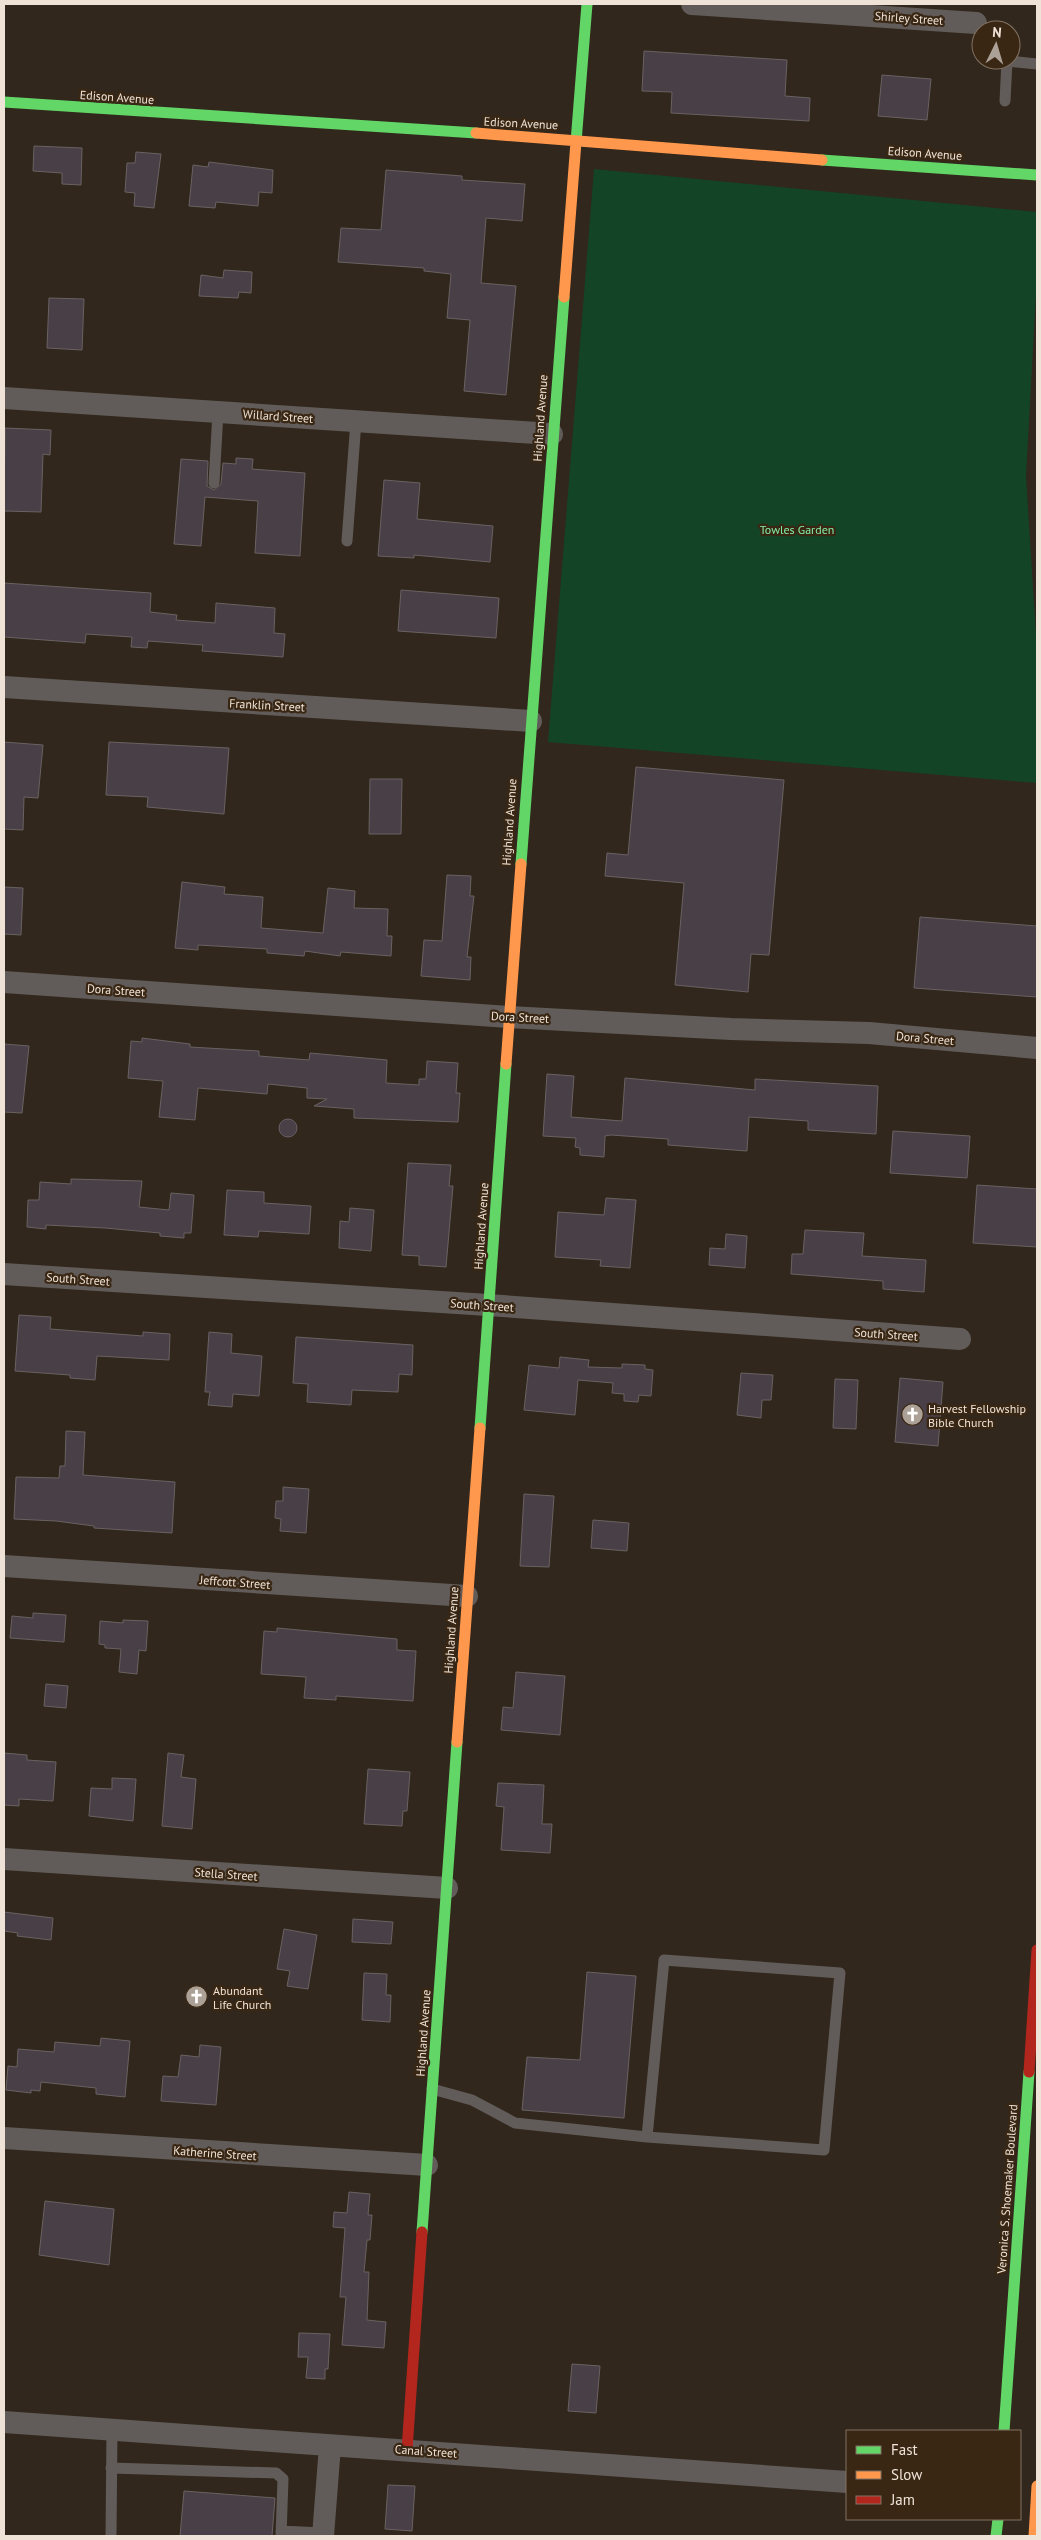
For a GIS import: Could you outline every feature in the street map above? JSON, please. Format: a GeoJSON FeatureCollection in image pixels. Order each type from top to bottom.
{"type":"FeatureCollection","features":[{"type":"Feature","properties":{"kind":"street","name":"Highland Avenue"},"geometry":{"type":"LineString","coordinates":[[407,2450],[509,1017],[552,434],[587,4]]}},
{"type":"Feature","properties":{"kind":"street","name":"Shirley Street"},"geometry":{"type":"LineString","coordinates":[[692,4],[971,25]]}},
{"type":"Feature","properties":{"kind":"street","name":"Edison Avenue"},"geometry":{"type":"LineString","coordinates":[[4,102],[576,140],[646,147],[1037,175]]}},
{"type":"Feature","properties":{"kind":"street","name":"Willard Street"},"geometry":{"type":"LineString","coordinates":[[4,398],[552,434]]}},
{"type":"Feature","properties":{"kind":"street","name":"Franklin Street"},"geometry":{"type":"LineString","coordinates":[[4,687],[531,721]]}},
{"type":"Feature","properties":{"kind":"street","name":"Dora Street"},"geometry":{"type":"LineString","coordinates":[[4,982],[509,1017],[869,1033],[1037,1048]]}},
{"type":"Feature","properties":{"kind":"street","name":"South Street"},"geometry":{"type":"LineString","coordinates":[[4,1274],[488,1305],[960,1339]]}},
{"type":"Feature","properties":{"kind":"street","name":"Jeffcott Street"},"geometry":{"type":"LineString","coordinates":[[4,1566],[467,1596]]}},
{"type":"Feature","properties":{"kind":"street","name":"Stella Street"},"geometry":{"type":"LineString","coordinates":[[4,1859],[447,1888]]}},
{"type":"Feature","properties":{"kind":"street","name":"Veronica S. Shoemaker Boulevard"},"geometry":{"type":"LineString","coordinates":[[1004,2430],[1037,1950]]}},
{"type":"Feature","properties":{"kind":"street","name":"Katherine Street"},"geometry":{"type":"LineString","coordinates":[[4,2138],[427,2165]]}},
{"type":"Feature","properties":{"kind":"street","name":"Canal Street"},"geometry":{"type":"LineString","coordinates":[[4,2422],[846,2482]]}},
{"type":"Feature","properties":{"kind":"street"},"geometry":{"type":"LineString","coordinates":[[323,2534],[330,2446]]}},
{"type":"Feature","properties":{"kind":"street"},"geometry":{"type":"LineString","coordinates":[[1033,2493],[1034,2536]]}},
{"type":"Feature","properties":{"kind":"street"},"geometry":{"type":"LineString","coordinates":[[996,2536],[998,2520]]}},
{"type":"Feature","properties":{"kind":"lane"},"geometry":{"type":"LineString","coordinates":[[1021,62],[1037,64]]}},
{"type":"Feature","properties":{"kind":"lane"},"geometry":{"type":"LineString","coordinates":[[1005,101],[1007,70]]}},
{"type":"Feature","properties":{"kind":"lane"},"geometry":{"type":"LineString","coordinates":[[214,484],[218,412]]}},
{"type":"Feature","properties":{"kind":"lane"},"geometry":{"type":"LineString","coordinates":[[347,541],[356,421]]}},
{"type":"Feature","properties":{"kind":"lane"},"geometry":{"type":"LineString","coordinates":[[432,2089],[472,2100],[515,2123],[647,2137],[824,2150],[840,1973],[664,1960],[647,2137]]}},
{"type":"Feature","properties":{"kind":"lane"},"geometry":{"type":"LineString","coordinates":[[111,2536],[112,2430]]}},
{"type":"Feature","properties":{"kind":"lane"},"geometry":{"type":"LineString","coordinates":[[111,2468],[276,2473],[283,2479],[281,2534],[323,2534]]}},
{"type":"Feature","properties":{"kind":"green space","name":"Towles Garden"},"geometry":{"type":"Polygon","coordinates":[[[594,169],[1037,212],[1037,276],[1026,476],[1037,651],[1037,783],[548,742],[594,169]]]}},
{"type":"Feature","properties":{"kind":"building"},"geometry":{"type":"Polygon","coordinates":[[[644,51],[787,60],[785,96],[810,98],[809,121],[671,113],[672,92],[642,91],[644,51]]]}},
{"type":"Feature","properties":{"kind":"building"},"geometry":{"type":"Polygon","coordinates":[[[882,75],[931,79],[927,120],[878,116],[882,75]]]}},
{"type":"Feature","properties":{"kind":"building"},"geometry":{"type":"Polygon","coordinates":[[[34,146],[82,148],[81,185],[62,184],[62,173],[33,171],[34,146]]]}},
{"type":"Feature","properties":{"kind":"building"},"geometry":{"type":"Polygon","coordinates":[[[136,152],[161,154],[154,208],[134,206],[135,193],[125,192],[127,163],[135,163],[136,152]]]}},
{"type":"Feature","properties":{"kind":"building"},"geometry":{"type":"Polygon","coordinates":[[[209,162],[273,170],[272,193],[259,192],[258,206],[216,202],[215,208],[189,206],[193,165],[208,167],[209,162]]]}},
{"type":"Feature","properties":{"kind":"building"},"geometry":{"type":"Polygon","coordinates":[[[386,170],[462,176],[462,180],[525,184],[522,221],[486,218],[481,283],[516,286],[506,395],[464,391],[470,320],[447,318],[451,274],[424,271],[424,268],[338,262],[341,228],[381,230],[386,170]]]}},
{"type":"Feature","properties":{"kind":"building"},"geometry":{"type":"Polygon","coordinates":[[[224,270],[252,272],[251,293],[239,292],[238,298],[199,296],[201,275],[223,278],[224,270]]]}},
{"type":"Feature","properties":{"kind":"building"},"geometry":{"type":"Polygon","coordinates":[[[49,298],[84,299],[82,350],[47,348],[49,298]]]}},
{"type":"Feature","properties":{"kind":"building"},"geometry":{"type":"Polygon","coordinates":[[[5,428],[51,430],[50,455],[43,454],[41,512],[4,511],[5,428]]]}},
{"type":"Feature","properties":{"kind":"building"},"geometry":{"type":"Polygon","coordinates":[[[236,458],[253,459],[252,469],[305,473],[300,556],[255,553],[258,501],[205,497],[201,546],[174,544],[181,459],[208,461],[207,486],[214,490],[221,484],[223,463],[236,464],[236,458]]]}},
{"type":"Feature","properties":{"kind":"building"},"geometry":{"type":"Polygon","coordinates":[[[384,480],[420,483],[417,519],[493,526],[490,562],[414,555],[414,558],[378,556],[384,480]]]}},
{"type":"Feature","properties":{"kind":"building"},"geometry":{"type":"Polygon","coordinates":[[[4,583],[151,593],[150,612],[177,615],[176,620],[215,623],[216,603],[275,608],[274,633],[285,634],[283,657],[202,651],[203,645],[148,641],[147,648],[131,647],[132,637],[86,634],[85,643],[4,637],[4,583]]]}},
{"type":"Feature","properties":{"kind":"building"},"geometry":{"type":"Polygon","coordinates":[[[401,590],[499,598],[496,638],[398,631],[401,590]]]}},
{"type":"Feature","properties":{"kind":"building"},"geometry":{"type":"Polygon","coordinates":[[[4,742],[43,745],[38,798],[24,797],[23,830],[4,829],[4,742]]]}},
{"type":"Feature","properties":{"kind":"building"},"geometry":{"type":"Polygon","coordinates":[[[109,742],[229,748],[224,814],[147,807],[148,797],[106,795],[109,742]]]}},
{"type":"Feature","properties":{"kind":"building"},"geometry":{"type":"Polygon","coordinates":[[[636,767],[784,780],[769,955],[751,954],[748,992],[675,985],[684,883],[605,876],[607,853],[628,855],[636,767]]]}},
{"type":"Feature","properties":{"kind":"building"},"geometry":{"type":"Polygon","coordinates":[[[370,779],[402,779],[401,834],[369,834],[370,779]]]}},
{"type":"Feature","properties":{"kind":"building"},"geometry":{"type":"Polygon","coordinates":[[[447,875],[471,876],[470,896],[474,896],[467,957],[471,957],[470,980],[421,976],[424,940],[442,941],[447,875]]]}},
{"type":"Feature","properties":{"kind":"building"},"geometry":{"type":"Polygon","coordinates":[[[182,882],[225,887],[224,894],[263,897],[261,928],[323,933],[328,888],[355,891],[354,908],[388,909],[387,936],[392,936],[391,956],[341,952],[340,956],[305,951],[304,956],[267,953],[267,949],[198,945],[198,950],[175,948],[182,882]]]}},
{"type":"Feature","properties":{"kind":"building"},"geometry":{"type":"Polygon","coordinates":[[[4,887],[23,888],[21,935],[4,934],[4,887]]]}},
{"type":"Feature","properties":{"kind":"building"},"geometry":{"type":"Polygon","coordinates":[[[920,917],[1037,926],[1037,997],[914,988],[920,917]]]}},
{"type":"Feature","properties":{"kind":"building"},"geometry":{"type":"Polygon","coordinates":[[[142,1038],[190,1044],[190,1047],[259,1051],[259,1056],[309,1060],[310,1053],[387,1060],[386,1083],[419,1085],[419,1079],[426,1079],[427,1061],[458,1063],[456,1093],[460,1093],[458,1122],[354,1118],[354,1109],[314,1106],[327,1099],[307,1098],[307,1088],[268,1084],[267,1094],[198,1088],[195,1120],[159,1117],[163,1081],[128,1078],[131,1041],[142,1042],[142,1038]]]}},
{"type":"Feature","properties":{"kind":"building"},"geometry":{"type":"Polygon","coordinates":[[[4,1044],[29,1046],[22,1113],[4,1112],[4,1044]]]}},
{"type":"Feature","properties":{"kind":"building"},"geometry":{"type":"Polygon","coordinates":[[[547,1074],[574,1076],[571,1117],[622,1121],[625,1078],[755,1090],[755,1079],[878,1086],[876,1134],[808,1130],[808,1121],[749,1117],[747,1151],[668,1145],[668,1139],[611,1135],[605,1136],[604,1157],[580,1155],[580,1148],[575,1147],[576,1138],[543,1136],[547,1074]]]}},
{"type":"Feature","properties":{"kind":"building"},"geometry":{"type":"Polygon","coordinates":[[[288,1119],[294,1122],[297,1128],[294,1134],[288,1137],[282,1134],[279,1128],[282,1122],[288,1119]]]}},
{"type":"Feature","properties":{"kind":"building"},"geometry":{"type":"Polygon","coordinates":[[[893,1131],[970,1136],[967,1178],[890,1173],[893,1131]]]}},
{"type":"Feature","properties":{"kind":"building"},"geometry":{"type":"Polygon","coordinates":[[[408,1163],[451,1165],[449,1186],[453,1186],[446,1267],[419,1265],[419,1256],[402,1255],[408,1163]]]}},
{"type":"Feature","properties":{"kind":"building"},"geometry":{"type":"Polygon","coordinates":[[[71,1179],[142,1181],[139,1207],[169,1210],[171,1193],[194,1195],[191,1233],[184,1233],[184,1238],[160,1236],[160,1233],[105,1228],[46,1225],[46,1229],[27,1227],[28,1200],[39,1200],[40,1182],[71,1184],[71,1179]]]}},
{"type":"Feature","properties":{"kind":"building"},"geometry":{"type":"Polygon","coordinates":[[[977,1185],[1037,1189],[1037,1247],[973,1243],[977,1185]]]}},
{"type":"Feature","properties":{"kind":"building"},"geometry":{"type":"Polygon","coordinates":[[[227,1190],[264,1192],[264,1203],[311,1206],[309,1234],[259,1231],[258,1237],[224,1235],[227,1190]]]}},
{"type":"Feature","properties":{"kind":"building"},"geometry":{"type":"Polygon","coordinates":[[[606,1198],[636,1200],[630,1268],[600,1266],[601,1260],[555,1257],[558,1212],[604,1215],[606,1198]]]}},
{"type":"Feature","properties":{"kind":"building"},"geometry":{"type":"Polygon","coordinates":[[[350,1208],[374,1210],[371,1251],[339,1248],[340,1221],[349,1222],[350,1208]]]}},
{"type":"Feature","properties":{"kind":"building"},"geometry":{"type":"Polygon","coordinates":[[[805,1230],[864,1233],[862,1256],[926,1260],[924,1292],[883,1289],[883,1281],[791,1274],[792,1254],[803,1254],[805,1230]]]}},
{"type":"Feature","properties":{"kind":"building"},"geometry":{"type":"Polygon","coordinates":[[[726,1234],[747,1236],[745,1268],[709,1265],[710,1248],[725,1249],[726,1234]]]}},
{"type":"Feature","properties":{"kind":"building"},"geometry":{"type":"Polygon","coordinates":[[[19,1315],[51,1317],[50,1329],[143,1336],[143,1332],[170,1334],[169,1360],[97,1356],[95,1380],[70,1378],[70,1375],[15,1371],[19,1315]]]}},
{"type":"Feature","properties":{"kind":"building"},"geometry":{"type":"Polygon","coordinates":[[[209,1332],[232,1334],[231,1353],[262,1356],[259,1396],[233,1394],[232,1407],[208,1405],[210,1392],[205,1392],[209,1332]]]}},
{"type":"Feature","properties":{"kind":"building"},"geometry":{"type":"Polygon","coordinates":[[[296,1337],[413,1345],[412,1375],[399,1374],[398,1392],[352,1390],[351,1405],[307,1402],[308,1384],[293,1383],[296,1337]]]}},
{"type":"Feature","properties":{"kind":"building"},"geometry":{"type":"Polygon","coordinates":[[[560,1357],[589,1360],[588,1367],[622,1368],[622,1364],[645,1365],[645,1369],[653,1370],[651,1396],[639,1395],[638,1402],[624,1401],[624,1394],[612,1393],[613,1383],[578,1380],[575,1415],[524,1410],[529,1365],[559,1368],[560,1357]]]}},
{"type":"Feature","properties":{"kind":"building"},"geometry":{"type":"Polygon","coordinates":[[[741,1373],[773,1375],[771,1400],[762,1400],[761,1418],[737,1415],[741,1373]]]}},
{"type":"Feature","properties":{"kind":"building"},"geometry":{"type":"Polygon","coordinates":[[[900,1378],[943,1382],[938,1446],[895,1442],[900,1378]]]}},
{"type":"Feature","properties":{"kind":"building"},"geometry":{"type":"Polygon","coordinates":[[[835,1379],[858,1380],[856,1429],[833,1428],[835,1379]]]}},
{"type":"Feature","properties":{"kind":"building"},"geometry":{"type":"Polygon","coordinates":[[[66,1431],[85,1432],[83,1475],[175,1482],[172,1533],[94,1528],[94,1526],[56,1521],[14,1519],[16,1477],[59,1478],[60,1466],[65,1466],[66,1431]]]}},
{"type":"Feature","properties":{"kind":"building"},"geometry":{"type":"Polygon","coordinates":[[[283,1487],[309,1489],[306,1533],[280,1531],[281,1519],[275,1518],[276,1501],[283,1501],[283,1487]]]}},
{"type":"Feature","properties":{"kind":"building"},"geometry":{"type":"Polygon","coordinates":[[[524,1494],[554,1496],[549,1567],[520,1566],[524,1494]]]}},
{"type":"Feature","properties":{"kind":"building"},"geometry":{"type":"Polygon","coordinates":[[[593,1520],[629,1523],[627,1551],[591,1548],[593,1520]]]}},
{"type":"Feature","properties":{"kind":"building"},"geometry":{"type":"Polygon","coordinates":[[[33,1613],[66,1615],[64,1642],[10,1638],[12,1616],[33,1618],[33,1613]]]}},
{"type":"Feature","properties":{"kind":"building"},"geometry":{"type":"Polygon","coordinates":[[[123,1620],[148,1621],[146,1651],[139,1650],[137,1674],[119,1672],[121,1649],[105,1648],[105,1645],[99,1644],[100,1621],[123,1623],[123,1620]]]}},
{"type":"Feature","properties":{"kind":"building"},"geometry":{"type":"Polygon","coordinates":[[[277,1628],[397,1639],[397,1650],[416,1651],[413,1701],[336,1696],[336,1700],[304,1698],[306,1677],[261,1674],[264,1631],[277,1632],[277,1628]]]}},
{"type":"Feature","properties":{"kind":"building"},"geometry":{"type":"Polygon","coordinates":[[[516,1672],[565,1676],[560,1735],[501,1730],[503,1707],[513,1708],[516,1672]]]}},
{"type":"Feature","properties":{"kind":"building"},"geometry":{"type":"Polygon","coordinates":[[[46,1684],[68,1686],[66,1708],[44,1706],[46,1684]]]}},
{"type":"Feature","properties":{"kind":"building"},"geometry":{"type":"Polygon","coordinates":[[[4,1753],[27,1755],[27,1760],[56,1762],[53,1801],[19,1799],[19,1806],[4,1805],[4,1753]]]}},
{"type":"Feature","properties":{"kind":"building"},"geometry":{"type":"Polygon","coordinates":[[[168,1753],[184,1755],[181,1777],[196,1779],[192,1829],[162,1826],[168,1753]]]}},
{"type":"Feature","properties":{"kind":"building"},"geometry":{"type":"Polygon","coordinates":[[[368,1769],[410,1772],[407,1811],[403,1811],[402,1826],[364,1824],[368,1769]]]}},
{"type":"Feature","properties":{"kind":"building"},"geometry":{"type":"Polygon","coordinates":[[[112,1778],[136,1779],[133,1821],[89,1816],[91,1788],[112,1789],[112,1778]]]}},
{"type":"Feature","properties":{"kind":"building"},"geometry":{"type":"Polygon","coordinates":[[[498,1783],[544,1785],[542,1824],[552,1824],[550,1853],[501,1850],[504,1807],[496,1806],[498,1783]]]}},
{"type":"Feature","properties":{"kind":"building"},"geometry":{"type":"Polygon","coordinates":[[[4,1912],[53,1918],[51,1940],[17,1936],[18,1933],[4,1931],[4,1912]]]}},
{"type":"Feature","properties":{"kind":"building"},"geometry":{"type":"Polygon","coordinates":[[[353,1919],[393,1922],[391,1944],[352,1942],[353,1919]]]}},
{"type":"Feature","properties":{"kind":"building"},"geometry":{"type":"Polygon","coordinates":[[[284,1929],[317,1935],[308,1989],[287,1986],[290,1971],[277,1969],[284,1929]]]}},
{"type":"Feature","properties":{"kind":"building"},"geometry":{"type":"Polygon","coordinates":[[[587,1972],[636,1976],[624,2118],[522,2110],[527,2057],[580,2060],[587,1972]]]}},
{"type":"Feature","properties":{"kind":"building"},"geometry":{"type":"Polygon","coordinates":[[[364,1973],[387,1974],[386,1995],[391,1995],[390,2022],[362,2020],[364,1973]]]}},
{"type":"Feature","properties":{"kind":"building"},"geometry":{"type":"Polygon","coordinates":[[[101,2038],[130,2041],[125,2097],[96,2094],[96,2088],[41,2082],[40,2091],[31,2090],[31,2093],[6,2090],[8,2066],[17,2067],[18,2049],[54,2052],[55,2042],[100,2046],[101,2038]]]}},
{"type":"Feature","properties":{"kind":"building"},"geometry":{"type":"Polygon","coordinates":[[[200,2045],[221,2047],[216,2105],[161,2101],[163,2076],[178,2077],[181,2055],[199,2057],[200,2045]]]}},
{"type":"Feature","properties":{"kind":"building"},"geometry":{"type":"Polygon","coordinates":[[[349,2192],[370,2194],[368,2215],[372,2215],[364,2272],[369,2272],[367,2320],[386,2322],[384,2348],[342,2345],[346,2297],[340,2297],[345,2228],[333,2227],[334,2212],[347,2213],[349,2192]]]}},
{"type":"Feature","properties":{"kind":"building"},"geometry":{"type":"Polygon","coordinates":[[[45,2201],[114,2209],[109,2265],[39,2255],[45,2201]]]}},
{"type":"Feature","properties":{"kind":"building"},"geometry":{"type":"Polygon","coordinates":[[[299,2333],[330,2334],[328,2369],[325,2369],[325,2379],[306,2378],[308,2357],[298,2357],[299,2333]]]}},
{"type":"Feature","properties":{"kind":"building"},"geometry":{"type":"Polygon","coordinates":[[[572,2364],[600,2366],[596,2413],[568,2411],[572,2364]]]}},
{"type":"Feature","properties":{"kind":"building"},"geometry":{"type":"Polygon","coordinates":[[[388,2485],[415,2486],[412,2531],[385,2529],[388,2485]]]}},
{"type":"Feature","properties":{"kind":"building"},"geometry":{"type":"Polygon","coordinates":[[[184,2491],[275,2498],[272,2536],[180,2536],[184,2491]]]}},
{"type":"Feature","properties":{"kind":"traffic: fast"},"geometry":{"type":"LineString","coordinates":[[576,142],[587,4]]}},
{"type":"Feature","properties":{"kind":"traffic: fast"},"geometry":{"type":"LineString","coordinates":[[4,102],[476,133]]}},
{"type":"Feature","properties":{"kind":"traffic: fast"},"geometry":{"type":"LineString","coordinates":[[822,160],[1037,175]]}},
{"type":"Feature","properties":{"kind":"traffic: fast"},"geometry":{"type":"LineString","coordinates":[[521,864],[564,297]]}},
{"type":"Feature","properties":{"kind":"traffic: fast"},"geometry":{"type":"LineString","coordinates":[[480,1428],[506,1064]]}},
{"type":"Feature","properties":{"kind":"traffic: fast"},"geometry":{"type":"LineString","coordinates":[[422,2232],[457,1742]]}},
{"type":"Feature","properties":{"kind":"traffic: fast"},"geometry":{"type":"LineString","coordinates":[[1004,2430],[1029,2072]]}},
{"type":"Feature","properties":{"kind":"traffic: fast"},"geometry":{"type":"LineString","coordinates":[[996,2536],[998,2520]]}},
{"type":"Feature","properties":{"kind":"traffic: slow"},"geometry":{"type":"LineString","coordinates":[[476,133],[822,160]]}},
{"type":"Feature","properties":{"kind":"traffic: slow"},"geometry":{"type":"LineString","coordinates":[[564,297],[576,142]]}},
{"type":"Feature","properties":{"kind":"traffic: slow"},"geometry":{"type":"LineString","coordinates":[[506,1064],[521,864]]}},
{"type":"Feature","properties":{"kind":"traffic: slow"},"geometry":{"type":"LineString","coordinates":[[457,1742],[480,1428]]}},
{"type":"Feature","properties":{"kind":"traffic: slow"},"geometry":{"type":"LineString","coordinates":[[1034,2536],[1037,2486]]}},
{"type":"Feature","properties":{"kind":"traffic: jam"},"geometry":{"type":"LineString","coordinates":[[1029,2072],[1037,1950]]}},
{"type":"Feature","properties":{"kind":"traffic: jam"},"geometry":{"type":"LineString","coordinates":[[407,2450],[422,2232]]}},
{"type":"Feature","properties":{"kind":"place","name":"Harvest Fellowship Bible Church"},"geometry":{"type":"Point","coordinates":[912,1415]}},
{"type":"Feature","properties":{"kind":"place","name":"Abundant Life Church"},"geometry":{"type":"Point","coordinates":[197,1997]}}]}
